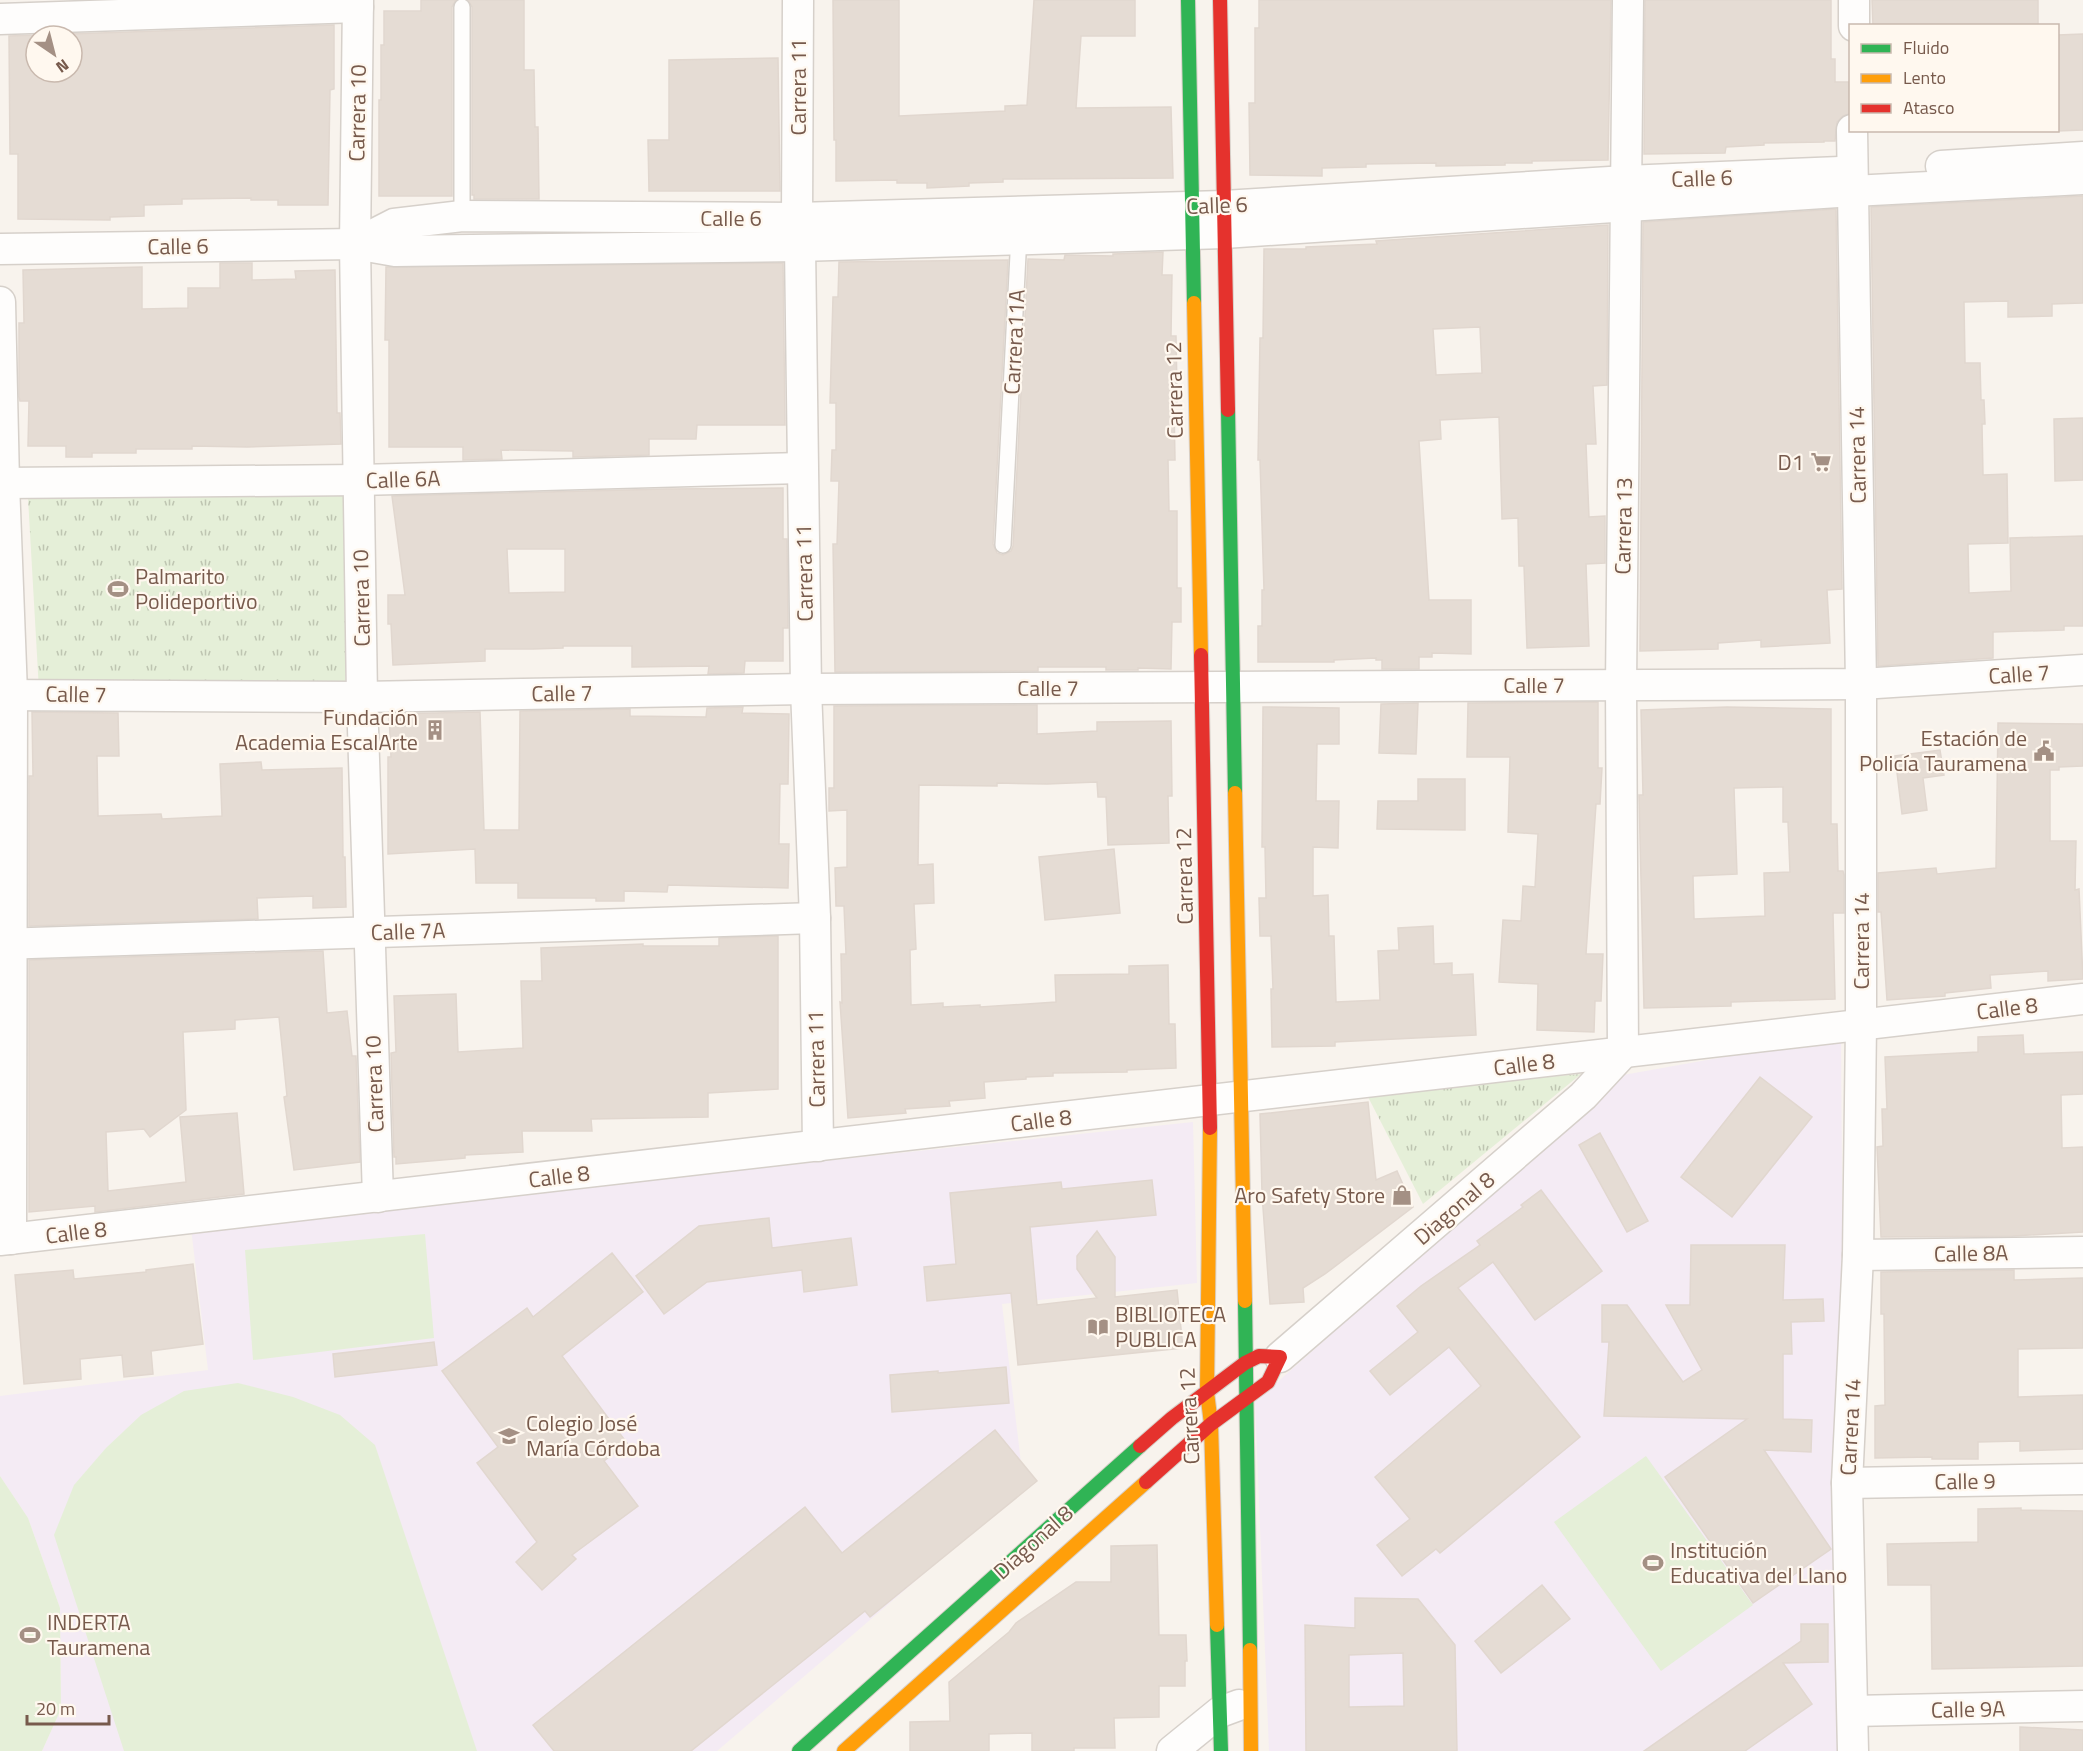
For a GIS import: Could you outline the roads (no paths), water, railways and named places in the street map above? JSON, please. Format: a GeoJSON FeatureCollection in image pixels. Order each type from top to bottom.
{"type":"FeatureCollection","features":[{"type":"Feature","properties":{"kind":"street","name":"Carrera 11"},"geometry":{"type":"LineString","coordinates":[[798,0],[798,232],[802,468],[806,689],[815,918],[818,1146]]}},
{"type":"Feature","properties":{"kind":"street","name":"Carrera 12"},"geometry":{"type":"LineString","coordinates":[[1188,0],[1210,1100],[1207,1392],[1211,1424],[1221,1751]]}},
{"type":"Feature","properties":{"kind":"street"},"geometry":{"type":"LineString","coordinates":[[1220,0],[1247,1398],[1251,1751]]}},
{"type":"Feature","properties":{"kind":"street","name":"Carrera 13"},"geometry":{"type":"LineString","coordinates":[[1623,1053],[1621,685],[1628,0]]}},
{"type":"Feature","properties":{"kind":"street"},"geometry":{"type":"LineString","coordinates":[[1854,0],[1854,24]]}},
{"type":"Feature","properties":{"kind":"street"},"geometry":{"type":"LineString","coordinates":[[0,19],[358,3]]}},
{"type":"Feature","properties":{"kind":"street","name":"Carrera 10"},"geometry":{"type":"LineString","coordinates":[[358,3],[355,244],[362,697],[378,1197]]}},
{"type":"Feature","properties":{"kind":"street","name":"Carrera 14"},"geometry":{"type":"LineString","coordinates":[[1852,132],[1861,684],[1858,1255],[1847,1483],[1853,1751]]}},
{"type":"Feature","properties":{"kind":"street","name":"Calle 6"},"geometry":{"type":"LineString","coordinates":[[0,249],[355,244],[395,251],[798,232],[1018,211],[1224,220],[1852,181],[2083,157]]}},
{"type":"Feature","properties":{"kind":"street","name":"Calle 6"},"geometry":{"type":"LineString","coordinates":[[1852,181],[2083,179]]}},
{"type":"Feature","properties":{"kind":"street","name":"Calle 6"},"geometry":{"type":"LineString","coordinates":[[355,244],[394,224],[462,216],[1020,241],[1192,220]]}},
{"type":"Feature","properties":{"kind":"street"},"geometry":{"type":"LineString","coordinates":[[0,302],[6,694],[5,1240]]}},
{"type":"Feature","properties":{"kind":"street","name":"Calle 6A"},"geometry":{"type":"LineString","coordinates":[[4,483],[359,480],[802,468]]}},
{"type":"Feature","properties":{"kind":"street","name":"Calle 7"},"geometry":{"type":"LineString","coordinates":[[6,694],[362,697],[806,689],[1861,684],[2083,670]]}},
{"type":"Feature","properties":{"kind":"street","name":"Calle 7A"},"geometry":{"type":"LineString","coordinates":[[5,944],[815,918]]}},
{"type":"Feature","properties":{"kind":"street","name":"Calle 8"},"geometry":{"type":"LineString","coordinates":[[5,1240],[2083,999]]}},
{"type":"Feature","properties":{"kind":"street","name":"Diagonal 8"},"geometry":{"type":"LineString","coordinates":[[844,1751],[1211,1424],[1268,1382],[1280,1357],[1584,1096],[1623,1053]]}},
{"type":"Feature","properties":{"kind":"street","name":"Calle 8A"},"geometry":{"type":"LineString","coordinates":[[1858,1255],[2083,1251]]}},
{"type":"Feature","properties":{"kind":"street","name":"Diagonal 8"},"geometry":{"type":"LineString","coordinates":[[806,1749],[1172,1418],[1245,1363],[1259,1356],[1280,1357]]}},
{"type":"Feature","properties":{"kind":"street","name":"Calle 9"},"geometry":{"type":"LineString","coordinates":[[1847,1483],[2083,1479]]}},
{"type":"Feature","properties":{"kind":"street"},"geometry":{"type":"LineString","coordinates":[[1172,1751],[1220,1712],[1251,1700]]}},
{"type":"Feature","properties":{"kind":"street","name":"Calle 9A"},"geometry":{"type":"LineString","coordinates":[[1852,1712],[2083,1706]]}},
{"type":"Feature","properties":{"kind":"lane"},"geometry":{"type":"LineString","coordinates":[[462,7],[462,216]]}},
{"type":"Feature","properties":{"kind":"lane","name":"Carrera11A"},"geometry":{"type":"LineString","coordinates":[[1003,545],[1020,241],[1018,211]]}},
{"type":"Feature","properties":{"kind":"place","name":"D1"},"geometry":{"type":"Point","coordinates":[1821,462]}},
{"type":"Feature","properties":{"kind":"place","name":"Palmarito Polideportivo"},"geometry":{"type":"Point","coordinates":[118,589]}},
{"type":"Feature","properties":{"kind":"place","name":"Fundación Academia EscalArte"},"geometry":{"type":"Point","coordinates":[435,730]}},
{"type":"Feature","properties":{"kind":"place","name":"Estación de Policía Tauramena"},"geometry":{"type":"Point","coordinates":[2044,751]}},
{"type":"Feature","properties":{"kind":"place","name":"Aro Safety Store"},"geometry":{"type":"Point","coordinates":[1402,1195]}},
{"type":"Feature","properties":{"kind":"place","name":"BIBLIOTECA PUBLICA"},"geometry":{"type":"Point","coordinates":[1098,1327]}},
{"type":"Feature","properties":{"kind":"place","name":"Colegio José María Córdoba"},"geometry":{"type":"Point","coordinates":[509,1436]}},
{"type":"Feature","properties":{"kind":"place","name":"Institución Educativa del Llano"},"geometry":{"type":"Point","coordinates":[1653,1563]}},
{"type":"Feature","properties":{"kind":"place","name":"INDERTA Tauramena"},"geometry":{"type":"Point","coordinates":[30,1635]}}]}
